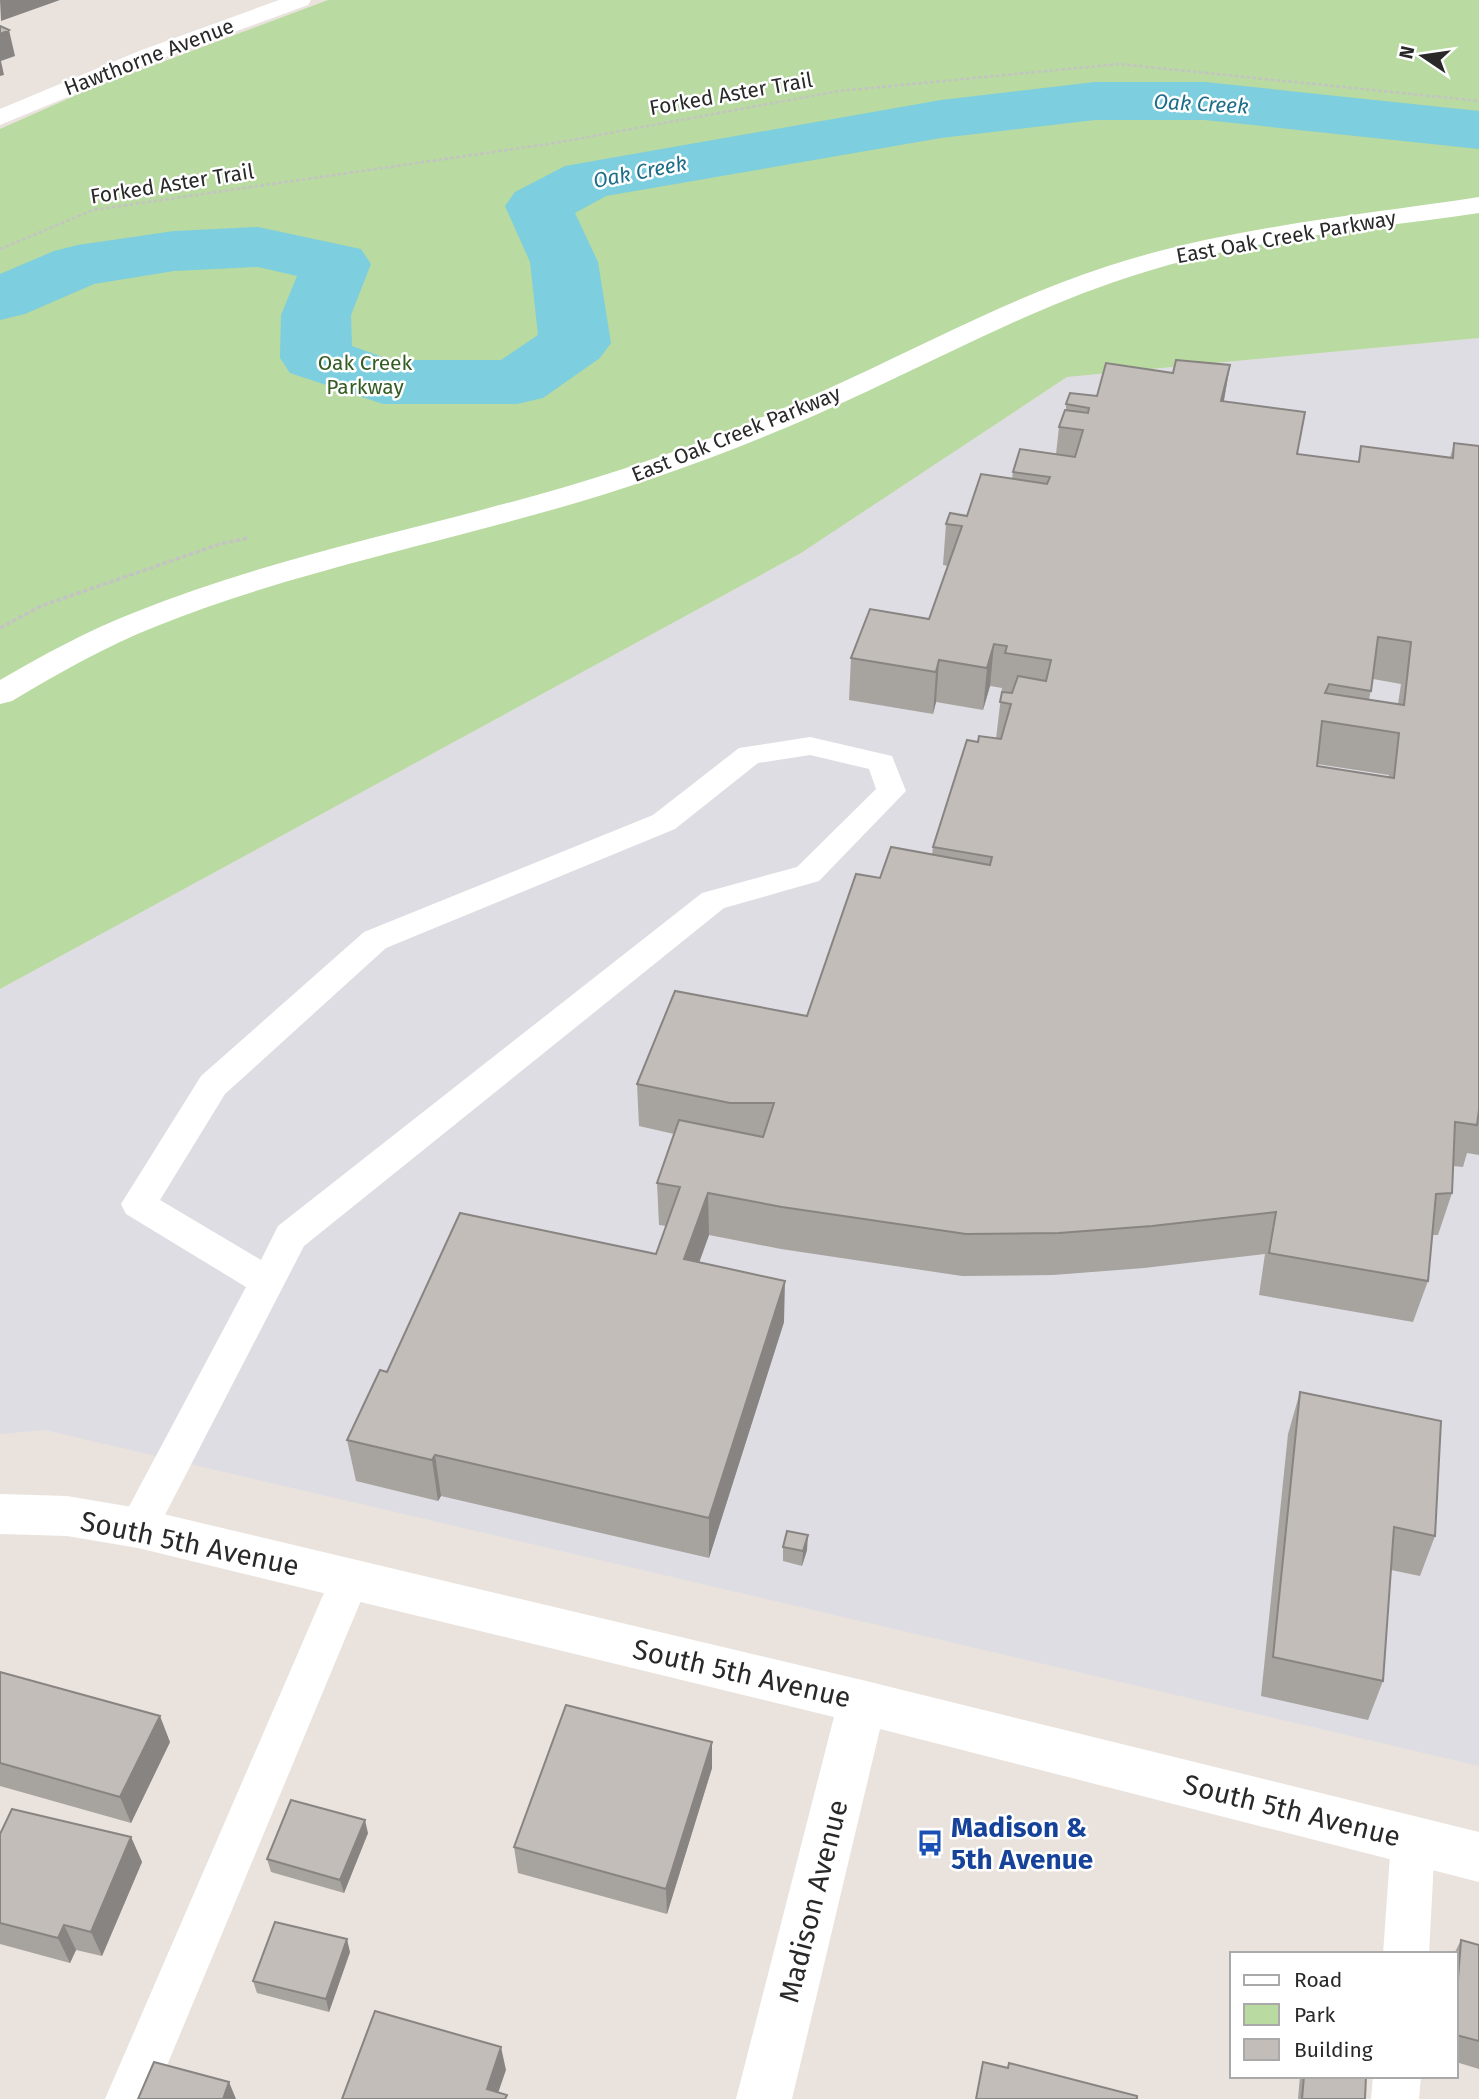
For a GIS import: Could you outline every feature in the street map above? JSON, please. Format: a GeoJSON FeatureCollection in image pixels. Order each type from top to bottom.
{"type":"FeatureCollection","features":[{"type":"Feature","properties":{"kind":"street","name":"Hawthorne Avenue"},"geometry":{"type":"LineString","coordinates":[[0,118],[148,57],[300,0]]}},
{"type":"Feature","properties":{"kind":"street","name":"East Oak Creek Parkway"},"geometry":{"type":"LineString","coordinates":[[0,694],[79,648],[206,595],[568,498],[680,459],[851,388],[1070,288],[1121,270],[1236,242],[1479,205]]}},
{"type":"Feature","properties":{"kind":"street","name":"South 5th Avenue"},"geometry":{"type":"LineString","coordinates":[[0,1514],[67,1516],[138,1528],[862,1702],[1479,1857]]}},
{"type":"Feature","properties":{"kind":"street","name":"Madison Avenue"},"geometry":{"type":"LineString","coordinates":[[764,2099],[862,1702]]}},
{"type":"Feature","properties":{"kind":"lane"},"geometry":{"type":"LineString","coordinates":[[138,1528],[290,1236],[713,900],[808,874],[891,791],[882,763],[810,746],[749,755],[664,822],[375,940],[213,1085],[138,1204],[265,1280]]}},
{"type":"Feature","properties":{"kind":"lane"},"geometry":{"type":"LineString","coordinates":[[129,2099],[349,1579]]}},
{"type":"Feature","properties":{"kind":"lane"},"geometry":{"type":"LineString","coordinates":[[1406,1952],[1413,1841]]}},
{"type":"Feature","properties":{"kind":"lane"},"geometry":{"type":"LineString","coordinates":[[1395,2099],[1397,2078]]}},
{"type":"Feature","properties":{"kind":"path","name":"Forked Aster Trail"},"geometry":{"type":"LineString","coordinates":[[0,249],[93,210],[555,143],[839,91],[1119,64],[1479,101]]}},
{"type":"Feature","properties":{"kind":"shaded area"},"geometry":{"type":"Polygon","coordinates":[[[1479,338],[1479,1766],[45,1430],[0,1434],[0,989],[801,553],[1067,377],[1479,338]]]}},
{"type":"Feature","properties":{"kind":"green space","name":"Oak Creek Parkway"},"geometry":{"type":"Polygon","coordinates":[[[328,0],[1479,0],[1479,338],[1067,377],[801,553],[0,989],[0,129],[90,89],[328,0]]]}},
{"type":"Feature","properties":{"kind":"building"},"geometry":{"type":"Polygon","coordinates":[[[0,26],[9,30],[0,34],[0,26]]]}},
{"type":"Feature","properties":{"kind":"building"},"geometry":{"type":"Polygon","coordinates":[[[1176,360],[1230,365],[1221,401],[1305,412],[1297,454],[1359,462],[1361,446],[1453,458],[1454,443],[1479,446],[1479,1110],[1477,1125],[1455,1122],[1452,1193],[1436,1194],[1428,1281],[1269,1253],[1276,1212],[1059,1233],[966,1234],[782,1207],[708,1193],[684,1259],[785,1281],[709,1518],[435,1455],[432,1460],[347,1440],[380,1370],[387,1372],[460,1213],[656,1254],[680,1187],[657,1183],[679,1120],[763,1137],[774,1103],[730,1103],[637,1084],[675,991],[807,1016],[856,874],[880,878],[891,847],[990,865],[992,857],[933,847],[967,740],[978,742],[979,736],[1001,739],[1011,704],[1000,702],[1002,692],[1012,693],[1018,676],[1046,681],[1051,660],[1005,653],[1007,646],[994,644],[987,668],[939,660],[936,672],[851,658],[870,609],[929,619],[962,526],[946,524],[950,513],[967,516],[981,474],[1047,484],[1050,477],[1013,472],[1020,449],[1075,457],[1083,430],[1059,427],[1065,410],[1088,413],[1089,408],[1066,404],[1070,393],[1097,396],[1106,363],[1173,373],[1176,360]],[[1378,637],[1371,691],[1329,684],[1325,693],[1404,705],[1411,642],[1378,637]],[[1322,721],[1317,766],[1394,778],[1399,733],[1322,721]]]}},
{"type":"Feature","properties":{"kind":"building"},"geometry":{"type":"Polygon","coordinates":[[[1300,1392],[1441,1421],[1435,1536],[1394,1527],[1383,1681],[1273,1657],[1300,1392]]]}},
{"type":"Feature","properties":{"kind":"building"},"geometry":{"type":"Polygon","coordinates":[[[787,1531],[808,1535],[803,1551],[783,1547],[787,1531]]]}},
{"type":"Feature","properties":{"kind":"building"},"geometry":{"type":"Polygon","coordinates":[[[0,1672],[160,1716],[120,1797],[0,1763],[0,1672]]]}},
{"type":"Feature","properties":{"kind":"building"},"geometry":{"type":"Polygon","coordinates":[[[566,1705],[712,1742],[666,1889],[514,1847],[566,1705]]]}},
{"type":"Feature","properties":{"kind":"building"},"geometry":{"type":"Polygon","coordinates":[[[291,1800],[365,1820],[340,1880],[267,1859],[291,1800]]]}},
{"type":"Feature","properties":{"kind":"building"},"geometry":{"type":"Polygon","coordinates":[[[12,1809],[131,1837],[91,1932],[64,1925],[58,1938],[0,1923],[0,1834],[12,1809]]]}},
{"type":"Feature","properties":{"kind":"building"},"geometry":{"type":"Polygon","coordinates":[[[275,1922],[347,1939],[326,1999],[253,1981],[275,1922]]]}},
{"type":"Feature","properties":{"kind":"building"},"geometry":{"type":"Polygon","coordinates":[[[1461,1940],[1479,1945],[1479,2041],[1458,2036],[1461,1940]]]}},
{"type":"Feature","properties":{"kind":"building"},"geometry":{"type":"Polygon","coordinates":[[[375,2011],[501,2047],[487,2089],[507,2095],[505,2099],[342,2099],[375,2011]]]}},
{"type":"Feature","properties":{"kind":"building"},"geometry":{"type":"Polygon","coordinates":[[[154,2062],[229,2082],[223,2099],[138,2099],[154,2062]]]}},
{"type":"Feature","properties":{"kind":"building"},"geometry":{"type":"Polygon","coordinates":[[[983,2062],[1008,2068],[1009,2063],[1137,2096],[1137,2099],[976,2099],[983,2062]]]}},
{"type":"Feature","properties":{"kind":"building"},"geometry":{"type":"Polygon","coordinates":[[[1304,2078],[1366,2078],[1365,2099],[1302,2099],[1304,2078]]]}},
{"type":"Feature","properties":{"kind":"waterway","name":"Oak Creek"},"geometry":{"type":"LineString","coordinates":[[0,299],[78,266],[174,251],[258,247],[337,264],[316,315],[316,358],[383,382],[517,382],[575,343],[564,262],[538,206],[588,180],[941,119],[1095,101],[1205,101],[1479,130]]}},
{"type":"Feature","properties":{"kind":"place","name":"Madison & 5th Avenue"},"geometry":{"type":"Point","coordinates":[930,1843]}}]}
